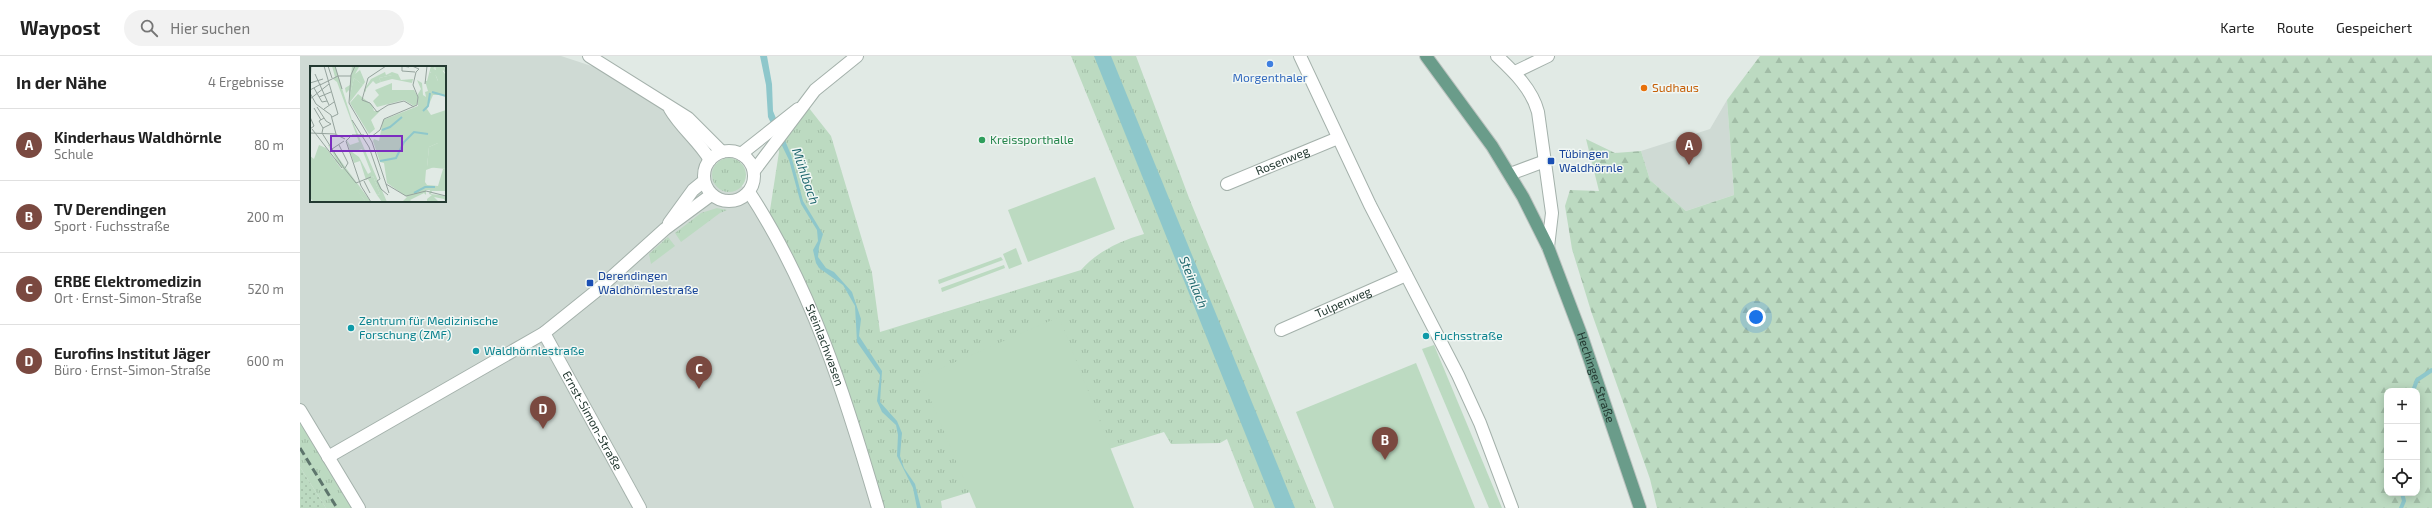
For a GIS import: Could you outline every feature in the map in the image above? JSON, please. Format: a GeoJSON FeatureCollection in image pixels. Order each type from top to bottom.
{"type":"FeatureCollection","features":[{"type":"Feature","properties":{"kind":"main road","name":"Hechinger Straße"},"geometry":{"type":"LineString","coordinates":[[1426,56],[1471,116],[1510,174],[1548,247],[1586,349],[1640,508]]}},
{"type":"Feature","properties":{"kind":"street"},"geometry":{"type":"LineString","coordinates":[[589,56],[669,107],[684,122],[719,149],[741,154],[747,159],[754,171]]}},
{"type":"Feature","properties":{"kind":"street"},"geometry":{"type":"LineString","coordinates":[[684,122],[707,156],[704,181],[711,195],[728,202],[739,199],[749,192],[752,186],[754,171],[800,113],[815,90],[857,56]]}},
{"type":"Feature","properties":{"kind":"street"},"geometry":{"type":"LineString","coordinates":[[1300,56],[1338,138],[1406,276],[1458,374],[1477,416],[1512,508]]}},
{"type":"Feature","properties":{"kind":"street","name":"Hechinger Straße"},"geometry":{"type":"LineString","coordinates":[[1497,56],[1515,72],[1536,102],[1552,222],[1548,247]]}},
{"type":"Feature","properties":{"kind":"street"},"geometry":{"type":"LineString","coordinates":[[1515,72],[1548,56]]}},
{"type":"Feature","properties":{"kind":"street"},"geometry":{"type":"LineString","coordinates":[[741,154],[806,103]]}},
{"type":"Feature","properties":{"kind":"street","name":"Rosenweg"},"geometry":{"type":"LineString","coordinates":[[1228,184],[1338,138]]}},
{"type":"Feature","properties":{"kind":"street"},"geometry":{"type":"LineString","coordinates":[[707,156],[719,149]]}},
{"type":"Feature","properties":{"kind":"street"},"geometry":{"type":"LineString","coordinates":[[1510,174],[1545,161]]}},
{"type":"Feature","properties":{"kind":"street"},"geometry":{"type":"LineString","coordinates":[[665,229],[694,190],[704,181]]}},
{"type":"Feature","properties":{"kind":"street","name":"Steinlachwasen"},"geometry":{"type":"LineString","coordinates":[[749,192],[768,223],[810,306],[843,393],[878,508]]}},
{"type":"Feature","properties":{"kind":"street"},"geometry":{"type":"LineString","coordinates":[[328,457],[544,333],[595,292],[665,229],[711,195]]}},
{"type":"Feature","properties":{"kind":"street","name":"Tulpenweg"},"geometry":{"type":"LineString","coordinates":[[1281,330],[1406,276]]}},
{"type":"Feature","properties":{"kind":"street","name":"Ernst-Simon-Straße"},"geometry":{"type":"LineString","coordinates":[[544,333],[640,508]]}},
{"type":"Feature","properties":{"kind":"street"},"geometry":{"type":"LineString","coordinates":[[300,410],[359,508]]}},
{"type":"Feature","properties":{"kind":"shaded area"},"geometry":{"type":"Polygon","coordinates":[[[300,56],[561,56],[622,76],[654,97],[710,160],[749,192],[799,281],[878,508],[359,508],[300,410],[300,56]]]}},
{"type":"Feature","properties":{"kind":"shaded area"},"geometry":{"type":"Polygon","coordinates":[[[1727,100],[1734,195],[1686,211],[1650,180],[1641,151],[1710,129],[1727,100]]]}},
{"type":"Feature","properties":{"kind":"green space"},"geometry":{"type":"Polygon","coordinates":[[[1071,56],[1136,56],[1189,198],[1316,508],[1254,508],[1227,439],[1220,443],[1171,444],[1164,432],[941,501],[942,508],[878,508],[845,399],[768,223],[779,152],[778,143],[805,103],[831,136],[872,273],[880,332],[1081,270],[1102,252],[1126,240],[1144,234],[1071,56]]]}},
{"type":"Feature","properties":{"kind":"green space"},"geometry":{"type":"Polygon","coordinates":[[[1760,56],[2432,56],[2432,508],[1657,508],[1650,479],[1591,311],[1572,249],[1565,206],[1570,190],[1599,191],[1586,139],[1615,153],[1641,151],[1650,180],[1686,211],[1734,195],[1727,100],[1760,56]]]}},
{"type":"Feature","properties":{"kind":"green space"},"geometry":{"type":"Polygon","coordinates":[[[726,158],[732,158],[736,159],[743,165],[746,175],[745,182],[739,189],[732,192],[726,192],[722,191],[715,185],[712,178],[712,172],[713,168],[719,161],[726,158]]]}},
{"type":"Feature","properties":{"kind":"green space"},"geometry":{"type":"Polygon","coordinates":[[[1095,177],[1115,229],[1028,262],[1008,210],[1095,177]]]}},
{"type":"Feature","properties":{"kind":"green space"},"geometry":{"type":"Polygon","coordinates":[[[717,208],[727,210],[720,213],[681,242],[675,233],[701,213],[717,208]]]}},
{"type":"Feature","properties":{"kind":"green space"},"geometry":{"type":"Polygon","coordinates":[[[668,237],[675,246],[651,264],[649,254],[668,237]]]}},
{"type":"Feature","properties":{"kind":"green space"},"geometry":{"type":"Polygon","coordinates":[[[1016,248],[1022,264],[1009,269],[1003,254],[1016,248]]]}},
{"type":"Feature","properties":{"kind":"green space"},"geometry":{"type":"Polygon","coordinates":[[[1001,257],[1003,260],[939,284],[938,280],[1001,257]]]}},
{"type":"Feature","properties":{"kind":"green space"},"geometry":{"type":"Polygon","coordinates":[[[1004,265],[1005,268],[942,292],[941,288],[1004,265]]]}},
{"type":"Feature","properties":{"kind":"green space"},"geometry":{"type":"Polygon","coordinates":[[[1059,317],[1134,508],[976,508],[921,377],[1059,317]]]}},
{"type":"Feature","properties":{"kind":"green space"},"geometry":{"type":"Polygon","coordinates":[[[1434,345],[1502,508],[1489,508],[1422,349],[1434,345]]]}},
{"type":"Feature","properties":{"kind":"green space"},"geometry":{"type":"Polygon","coordinates":[[[1416,363],[1475,508],[1334,508],[1296,412],[1416,363]]]}},
{"type":"Feature","properties":{"kind":"green space"},"geometry":{"type":"Polygon","coordinates":[[[300,410],[359,508],[326,508],[300,467],[300,410]]]}},
{"type":"Feature","properties":{"kind":"green space"},"geometry":{"type":"Polygon","coordinates":[[[300,467],[326,508],[300,508],[300,467]]]}},
{"type":"Feature","properties":{"kind":"water"},"geometry":{"type":"Polygon","coordinates":[[[760,56],[767,56],[772,84],[773,111],[791,155],[803,201],[823,234],[818,257],[826,268],[834,272],[852,292],[861,319],[859,336],[882,371],[880,402],[897,421],[902,433],[900,456],[904,468],[915,484],[921,508],[917,508],[913,488],[897,456],[898,435],[896,425],[882,412],[877,401],[880,375],[857,342],[855,306],[843,285],[819,268],[816,263],[813,250],[818,241],[817,230],[801,204],[789,160],[768,117],[766,85],[760,56]]]}},
{"type":"Feature","properties":{"kind":"water","name":"Steinlach"},"geometry":{"type":"Polygon","coordinates":[[[1094,56],[1111,56],[1295,508],[1275,508],[1094,56]]]}},
{"type":"Feature","properties":{"kind":"waterway"},"geometry":{"type":"LineString","coordinates":[[2414,388],[2417,380],[2432,370]]}},
{"type":"Feature","properties":{"kind":"waterway"},"geometry":{"type":"LineString","coordinates":[[2401,508],[2404,501],[2403,496]]}},
{"type":"Feature","properties":{"kind":"railway"},"geometry":{"type":"LineString","coordinates":[[300,448],[337,508]]}},
{"type":"Feature","properties":{"kind":"place","name":"Morgenthaler"},"geometry":{"type":"Point","coordinates":[1270,64]}},
{"type":"Feature","properties":{"kind":"place","name":"Sudhaus"},"geometry":{"type":"Point","coordinates":[1644,88]}},
{"type":"Feature","properties":{"kind":"place","name":"Kreissporthalle"},"geometry":{"type":"Point","coordinates":[982,140]}},
{"type":"Feature","properties":{"kind":"place","name":"Tübingen Waldhörnle"},"geometry":{"type":"Point","coordinates":[1551,161]}},
{"type":"Feature","properties":{"kind":"place","name":"Kinderhaus Waldhörnle"},"geometry":{"type":"Point","coordinates":[1689,165]}},
{"type":"Feature","properties":{"kind":"place","name":"Derendingen Waldhörnlestraße"},"geometry":{"type":"Point","coordinates":[590,283]}},
{"type":"Feature","properties":{"kind":"place","name":"Zentrum für Medizinische Forschung (ZMF)"},"geometry":{"type":"Point","coordinates":[351,328]}},
{"type":"Feature","properties":{"kind":"place","name":"Fuchsstraße"},"geometry":{"type":"Point","coordinates":[1426,336]}},
{"type":"Feature","properties":{"kind":"place","name":"Waldhörnlestraße"},"geometry":{"type":"Point","coordinates":[476,351]}},
{"type":"Feature","properties":{"kind":"place","name":"ERBE Elektromedizin"},"geometry":{"type":"Point","coordinates":[699,389]}},
{"type":"Feature","properties":{"kind":"place","name":"Eurofins Institut Jäger"},"geometry":{"type":"Point","coordinates":[543,429]}},
{"type":"Feature","properties":{"kind":"place","name":"TV Derendingen"},"geometry":{"type":"Point","coordinates":[1385,460]}},
{"type":"Feature","properties":{"kind":"water label","name":"Mühlbach"},"geometry":{"type":"Point","coordinates":[806,176]}}]}
